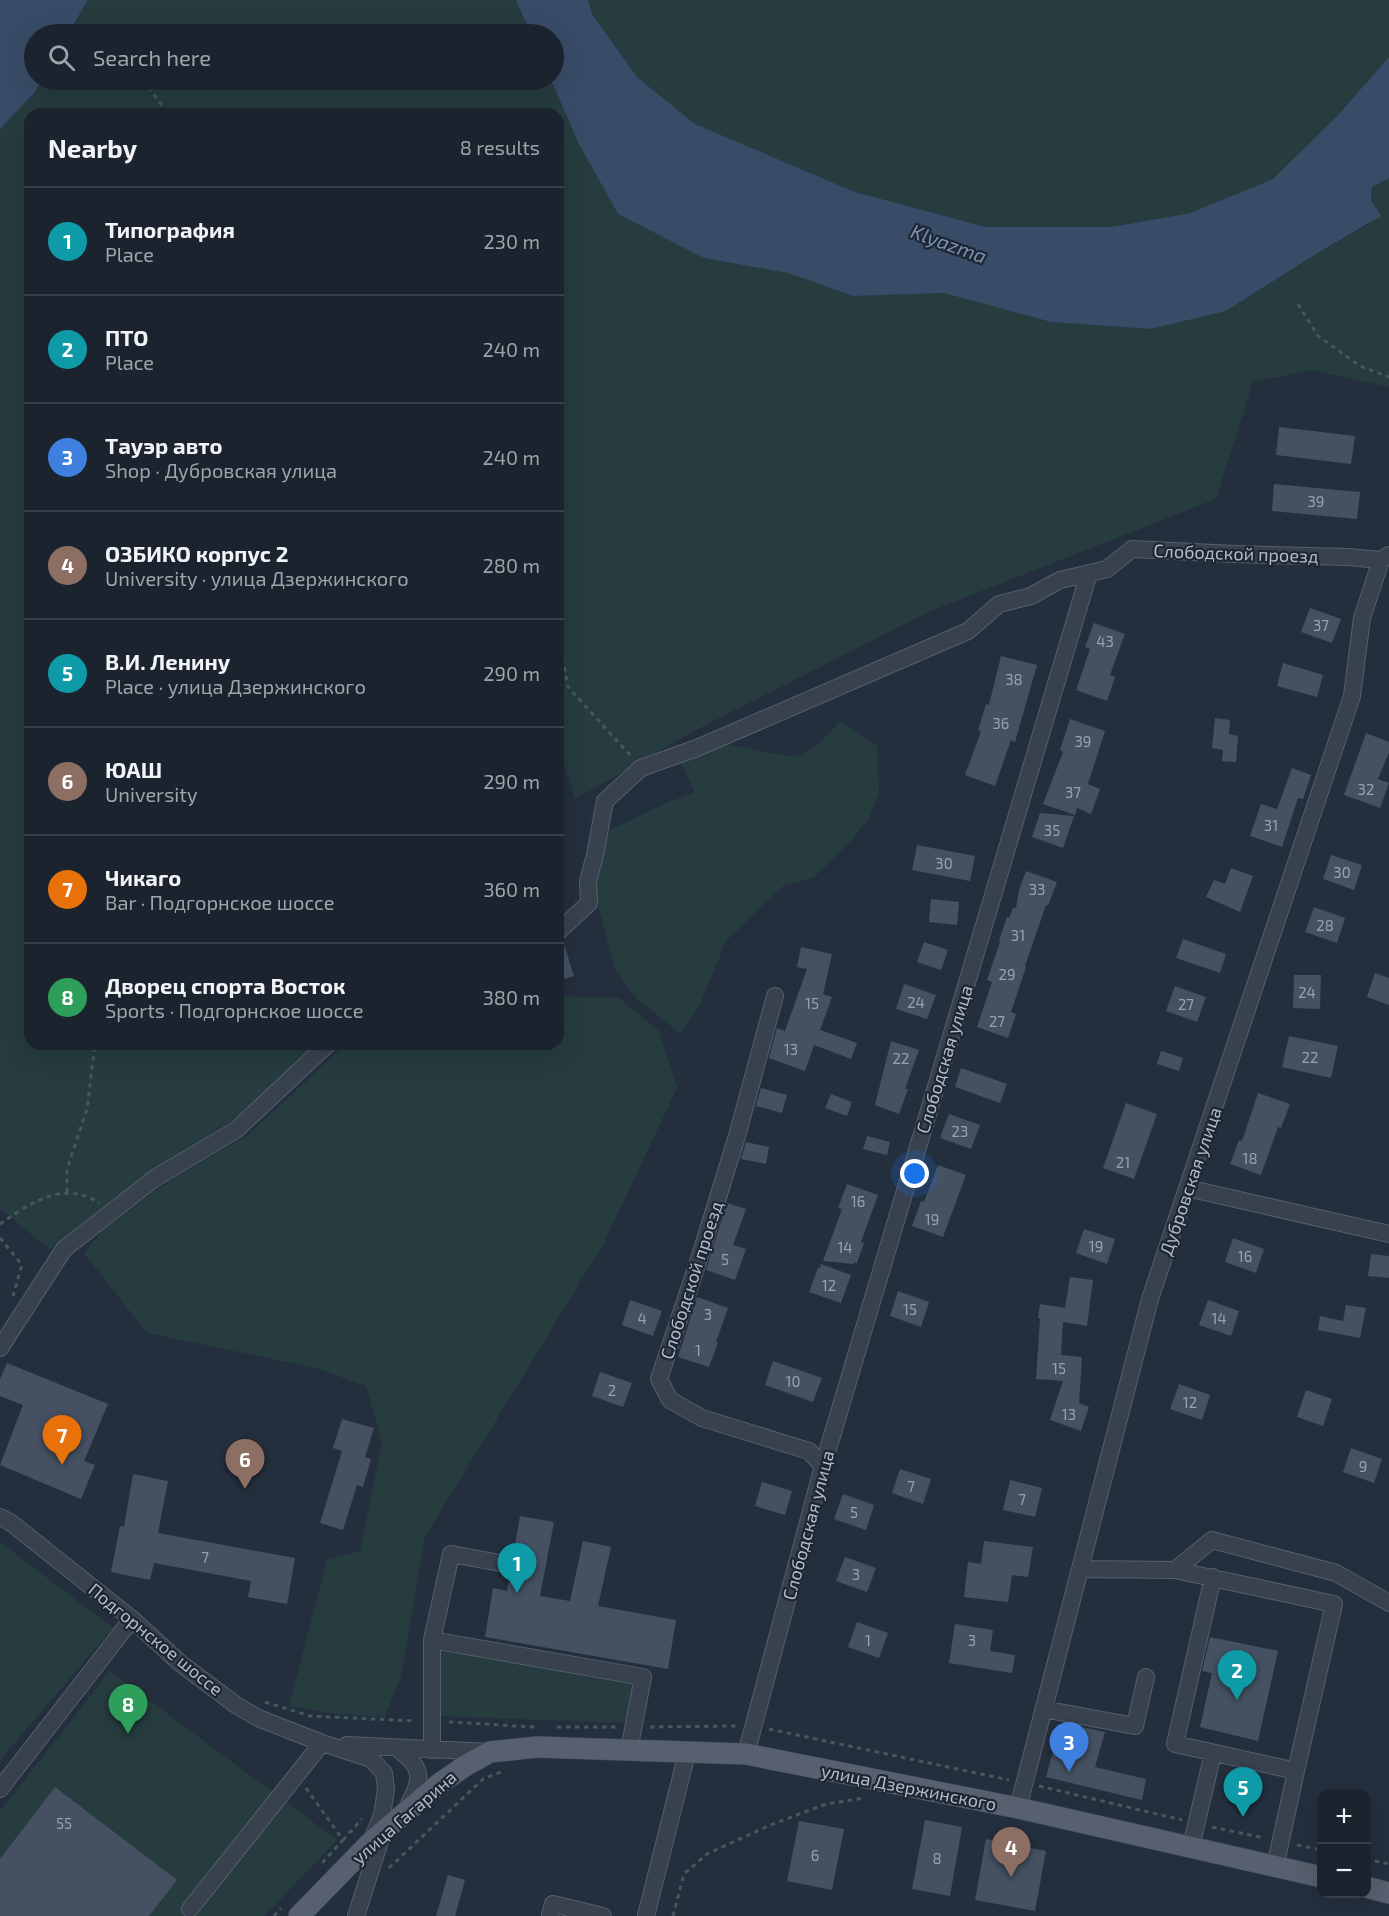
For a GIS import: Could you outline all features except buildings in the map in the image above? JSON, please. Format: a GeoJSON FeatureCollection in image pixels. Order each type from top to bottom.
{"type":"FeatureCollection","features":[{"type":"Feature","properties":{"kind":"main road","name":"улица Дзержинского"},"geometry":{"type":"LineString","coordinates":[[490,1752],[537,1748],[746,1755],[1018,1808],[1317,1876]]}},
{"type":"Feature","properties":{"kind":"main road","name":"улица Гагарина"},"geometry":{"type":"LineString","coordinates":[[291,1912],[439,1784],[490,1752]]}},
{"type":"Feature","properties":{"kind":"main road"},"geometry":{"type":"LineString","coordinates":[[1371,1888],[1389,1893]]}},
{"type":"Feature","properties":{"kind":"street","name":"Слободской проезд"},"geometry":{"type":"LineString","coordinates":[[641,768],[697,748],[968,632],[999,604],[1031,596],[1060,580],[1107,569],[1132,549],[1385,558]]}},
{"type":"Feature","properties":{"kind":"street","name":"Дубровская улица"},"geometry":{"type":"LineString","coordinates":[[1018,1808],[1150,1299],[1352,696],[1362,618],[1385,558]]}},
{"type":"Feature","properties":{"kind":"street","name":"Слободская улица"},"geometry":{"type":"LineString","coordinates":[[746,1755],[823,1466],[1089,573]]}},
{"type":"Feature","properties":{"kind":"street"},"geometry":{"type":"LineString","coordinates":[[564,926],[589,903],[588,881],[605,801],[641,768]]}},
{"type":"Feature","properties":{"kind":"street","name":"Слободской проезд"},"geometry":{"type":"LineString","coordinates":[[774,996],[737,1136],[659,1379],[670,1400],[702,1418],[809,1451],[823,1466]]}},
{"type":"Feature","properties":{"kind":"street"},"geometry":{"type":"LineString","coordinates":[[0,1348],[64,1249],[155,1178],[236,1130],[322,1050]]}},
{"type":"Feature","properties":{"kind":"street"},"geometry":{"type":"LineString","coordinates":[[1187,1188],[1389,1234]]}},
{"type":"Feature","properties":{"kind":"street","name":"Подгорнское шоссе"},"geometry":{"type":"LineString","coordinates":[[0,1517],[10,1522],[132,1619],[180,1663],[236,1705],[258,1718],[322,1743]]}},
{"type":"Feature","properties":{"kind":"street"},"geometry":{"type":"LineString","coordinates":[[1175,1570],[1212,1540],[1336,1573],[1389,1604]]}},
{"type":"Feature","properties":{"kind":"street"},"geometry":{"type":"LineString","coordinates":[[432,1750],[432,1641],[451,1554],[500,1563]]}},
{"type":"Feature","properties":{"kind":"street"},"geometry":{"type":"LineString","coordinates":[[1080,1569],[1175,1570],[1334,1604],[1275,1867]]}},
{"type":"Feature","properties":{"kind":"street"},"geometry":{"type":"LineString","coordinates":[[1213,1577],[1175,1744],[1296,1772]]}},
{"type":"Feature","properties":{"kind":"street"},"geometry":{"type":"LineString","coordinates":[[0,1790],[132,1619]]}},
{"type":"Feature","properties":{"kind":"street"},"geometry":{"type":"LineString","coordinates":[[432,1641],[644,1677],[629,1750]]}},
{"type":"Feature","properties":{"kind":"street"},"geometry":{"type":"LineString","coordinates":[[1043,1709],[1135,1726],[1146,1677]]}},
{"type":"Feature","properties":{"kind":"street"},"geometry":{"type":"LineString","coordinates":[[322,1743],[398,1749],[490,1752]]}},
{"type":"Feature","properties":{"kind":"street"},"geometry":{"type":"LineString","coordinates":[[190,1909],[322,1743]]}},
{"type":"Feature","properties":{"kind":"street"},"geometry":{"type":"LineString","coordinates":[[322,1743],[371,1759],[384,1773],[386,1789],[382,1815],[356,1916]]}},
{"type":"Feature","properties":{"kind":"street"},"geometry":{"type":"LineString","coordinates":[[398,1749],[413,1761],[419,1778],[404,1815]]}},
{"type":"Feature","properties":{"kind":"street"},"geometry":{"type":"LineString","coordinates":[[646,1916],[687,1753]]}},
{"type":"Feature","properties":{"kind":"street"},"geometry":{"type":"LineString","coordinates":[[1191,1847],[1213,1753]]}},
{"type":"Feature","properties":{"kind":"street"},"geometry":{"type":"LineString","coordinates":[[550,1916],[553,1904],[603,1916]]}},
{"type":"Feature","properties":{"kind":"path"},"geometry":{"type":"LineString","coordinates":[[150,90],[164,108]]}},
{"type":"Feature","properties":{"kind":"path"},"geometry":{"type":"LineString","coordinates":[[1298,304],[1318,336],[1360,366],[1389,377]]}},
{"type":"Feature","properties":{"kind":"path"},"geometry":{"type":"LineString","coordinates":[[564,666],[568,687],[641,768]]}},
{"type":"Feature","properties":{"kind":"path"},"geometry":{"type":"LineString","coordinates":[[67,1192],[67,1169],[87,1109],[94,1050]]}},
{"type":"Feature","properties":{"kind":"path"},"geometry":{"type":"LineString","coordinates":[[0,1224],[28,1204],[67,1192],[92,1198],[113,1212]]}},
{"type":"Feature","properties":{"kind":"path"},"geometry":{"type":"LineString","coordinates":[[0,1238],[22,1265],[13,1297]]}},
{"type":"Feature","properties":{"kind":"path"},"geometry":{"type":"LineString","coordinates":[[364,1891],[483,1779],[512,1769]]}},
{"type":"Feature","properties":{"kind":"path"},"geometry":{"type":"LineString","coordinates":[[297,1775],[343,1840]]}},
{"type":"Feature","properties":{"kind":"path"},"geometry":{"type":"LineString","coordinates":[[673,1916],[684,1874],[707,1854],[826,1804],[871,1797]]}},
{"type":"Feature","properties":{"kind":"path"},"geometry":{"type":"LineString","coordinates":[[320,1865],[366,1814]]}},
{"type":"Feature","properties":{"kind":"path"},"geometry":{"type":"LineString","coordinates":[[1371,1860],[1389,1864]]}},
{"type":"Feature","properties":{"kind":"path"},"geometry":{"type":"LineString","coordinates":[[274,1916],[291,1912]]}},
{"type":"Feature","properties":{"kind":"green space"},"geometry":{"type":"Polygon","coordinates":[[[88,0],[516,0],[527,24],[74,24],[88,0]]]}},
{"type":"Feature","properties":{"kind":"green space"},"geometry":{"type":"Polygon","coordinates":[[[588,0],[1389,0],[1389,57],[1338,115],[1274,179],[1190,213],[1111,227],[986,227],[855,192],[695,124],[638,78],[592,14],[588,0]]]}},
{"type":"Feature","properties":{"kind":"green space"},"geometry":{"type":"Polygon","coordinates":[[[36,90],[555,90],[563,108],[24,108],[24,1050],[312,1050],[244,1113],[150,1172],[50,1250],[0,1208],[0,129],[36,90]]]}},
{"type":"Feature","properties":{"kind":"green space"},"geometry":{"type":"Polygon","coordinates":[[[564,110],[578,142],[704,258],[788,273],[853,296],[944,293],[1051,322],[1151,329],[1226,311],[1316,254],[1369,224],[1372,187],[1389,178],[1389,387],[1312,370],[1253,382],[1216,499],[931,611],[694,731],[575,799],[564,763],[564,110]]]}},
{"type":"Feature","properties":{"kind":"green space"},"geometry":{"type":"Polygon","coordinates":[[[840,721],[877,745],[879,794],[869,818],[851,841],[814,877],[783,886],[726,941],[699,1007],[680,1033],[637,999],[616,972],[597,902],[594,838],[668,802],[695,793],[681,763],[714,741],[799,757],[821,741],[840,721]]]}},
{"type":"Feature","properties":{"kind":"green space"},"geometry":{"type":"Polygon","coordinates":[[[564,996],[619,998],[659,1031],[677,1088],[604,1243],[425,1537],[401,1676],[385,1717],[336,1714],[289,1706],[327,1560],[360,1551],[382,1442],[366,1386],[316,1368],[147,1333],[84,1253],[102,1231],[165,1183],[248,1135],[340,1050],[564,1050],[564,996]]]}},
{"type":"Feature","properties":{"kind":"green space"},"geometry":{"type":"Polygon","coordinates":[[[0,1542],[113,1628],[0,1760],[0,1542]]]}},
{"type":"Feature","properties":{"kind":"green space"},"geometry":{"type":"Polygon","coordinates":[[[436,1647],[637,1682],[628,1723],[435,1716],[436,1647]]]}},
{"type":"Feature","properties":{"kind":"green space"},"geometry":{"type":"Polygon","coordinates":[[[110,1671],[337,1840],[264,1916],[0,1916],[0,1811],[110,1671]]]}},
{"type":"Feature","properties":{"kind":"water"},"geometry":{"type":"Polygon","coordinates":[[[0,0],[88,0],[74,24],[24,24],[24,90],[36,90],[0,129],[0,0]]]}},
{"type":"Feature","properties":{"kind":"water","name":"Klyazma"},"geometry":{"type":"Polygon","coordinates":[[[516,0],[588,0],[592,14],[638,78],[695,124],[855,192],[986,227],[1111,227],[1190,213],[1273,179],[1338,115],[1389,57],[1389,178],[1372,187],[1371,200],[1381,216],[1226,311],[1151,329],[1051,322],[944,293],[853,296],[788,273],[704,258],[618,214],[578,142],[555,90],[564,90],[564,24],[527,24],[516,0]]]}},
{"type":"Feature","properties":{"kind":"place","name":"Чикаго"},"geometry":{"type":"Point","coordinates":[62,1465]}},
{"type":"Feature","properties":{"kind":"place","name":"ЮАШ"},"geometry":{"type":"Point","coordinates":[245,1489]}},
{"type":"Feature","properties":{"kind":"place","name":"Типография"},"geometry":{"type":"Point","coordinates":[517,1593]}},
{"type":"Feature","properties":{"kind":"place","name":"ПТО"},"geometry":{"type":"Point","coordinates":[1237,1700]}},
{"type":"Feature","properties":{"kind":"place","name":"Дворец спорта Восток"},"geometry":{"type":"Point","coordinates":[128,1734]}},
{"type":"Feature","properties":{"kind":"place","name":"Тауэр авто"},"geometry":{"type":"Point","coordinates":[1069,1772]}},
{"type":"Feature","properties":{"kind":"place","name":"В.И. Ленину"},"geometry":{"type":"Point","coordinates":[1243,1817]}},
{"type":"Feature","properties":{"kind":"place","name":"ОЗБИКО корпус 2"},"geometry":{"type":"Point","coordinates":[1011,1877]}}]}
